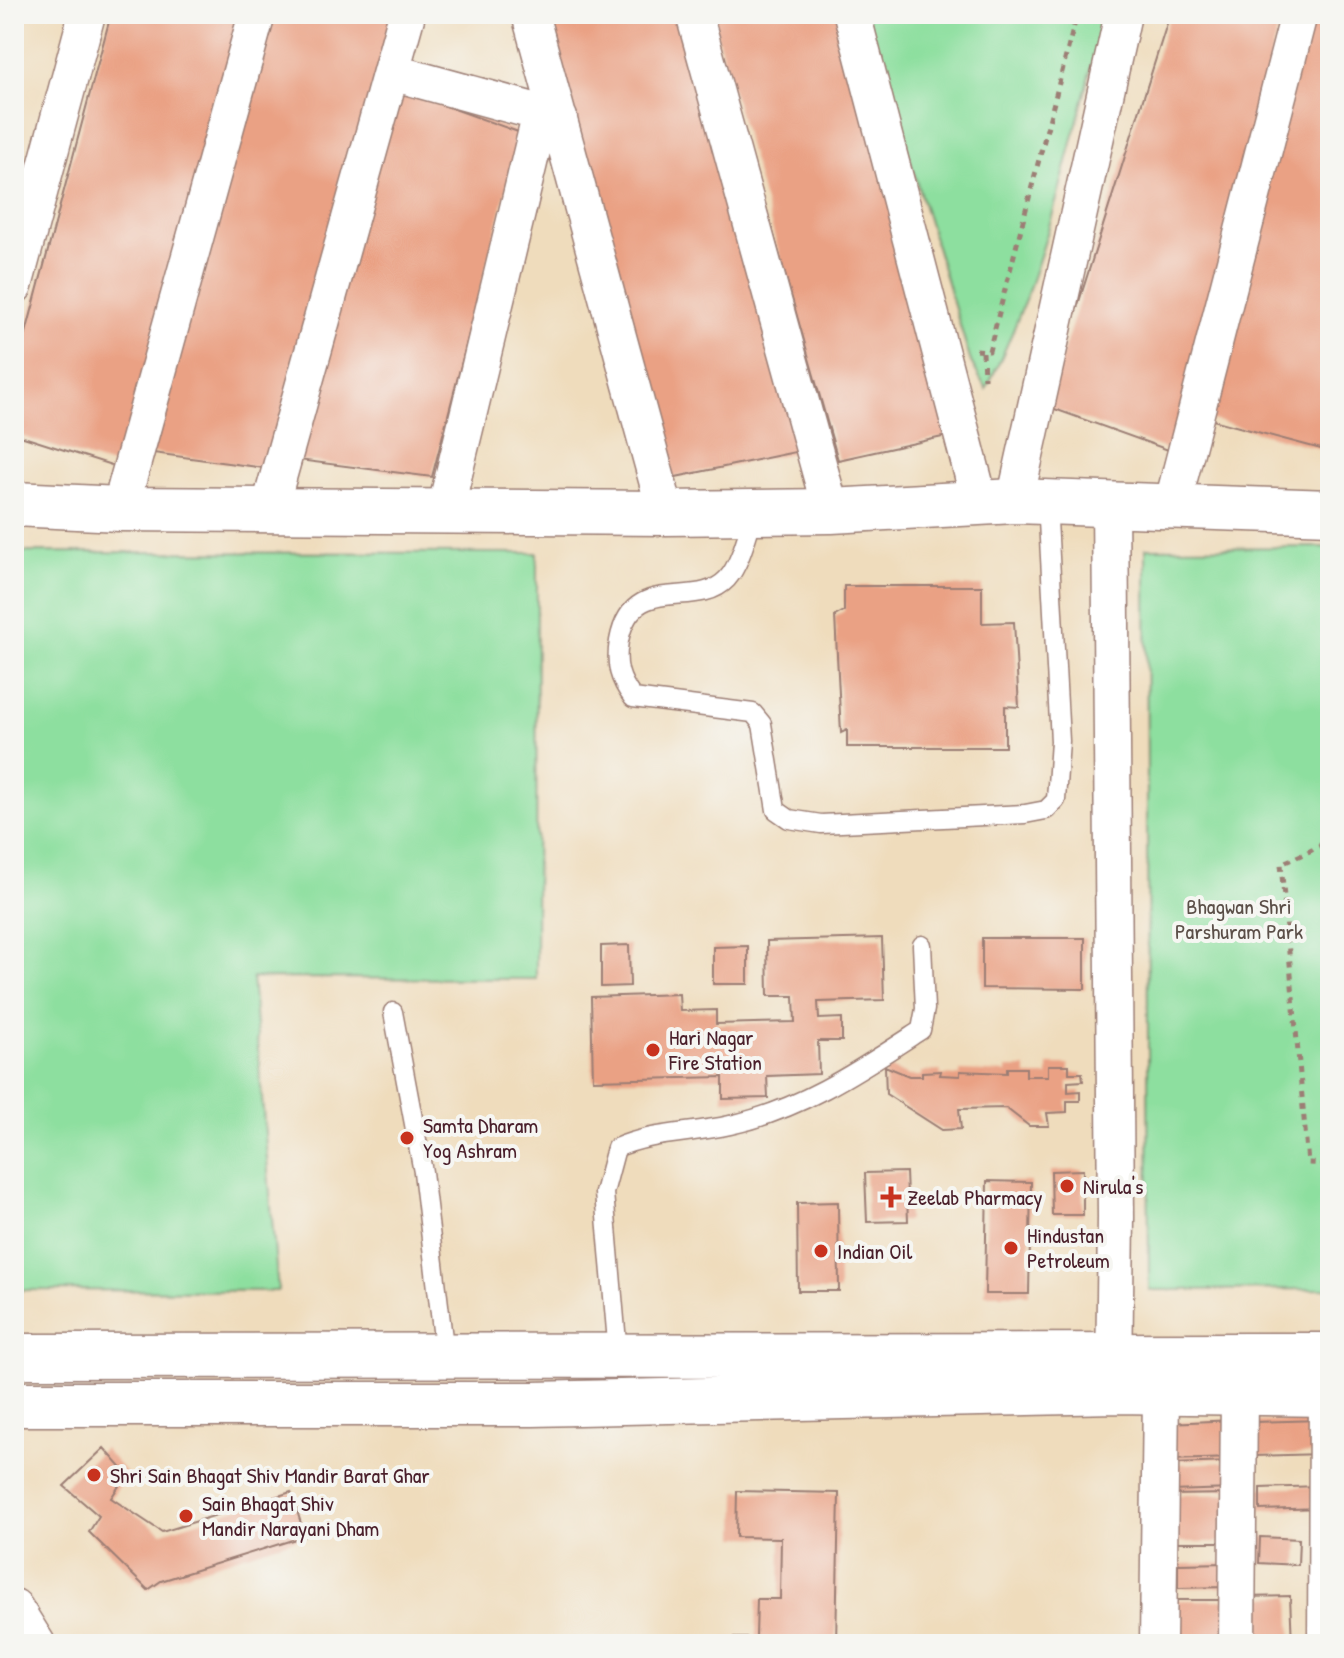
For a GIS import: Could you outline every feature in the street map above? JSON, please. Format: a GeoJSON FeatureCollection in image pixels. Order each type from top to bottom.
{"type":"FeatureCollection","features":[{"type":"Feature","properties":{"kind":"street"},"geometry":{"type":"LineString","coordinates":[[14,286],[87,14]]}},
{"type":"Feature","properties":{"kind":"street"},"geometry":{"type":"LineString","coordinates":[[120,509],[257,14]]}},
{"type":"Feature","properties":{"kind":"street"},"geometry":{"type":"LineString","coordinates":[[269,510],[407,14]]}},
{"type":"Feature","properties":{"kind":"street"},"geometry":{"type":"LineString","coordinates":[[530,14],[550,116],[666,513]]}},
{"type":"Feature","properties":{"kind":"street"},"geometry":{"type":"LineString","coordinates":[[694,14],[831,511]]}},
{"type":"Feature","properties":{"kind":"street"},"geometry":{"type":"LineString","coordinates":[[852,14],[1014,502]]}},
{"type":"Feature","properties":{"kind":"street"},"geometry":{"type":"LineString","coordinates":[[1014,502],[1123,14]]}},
{"type":"Feature","properties":{"kind":"street"},"geometry":{"type":"LineString","coordinates":[[1172,506],[1299,14]]}},
{"type":"Feature","properties":{"kind":"street"},"geometry":{"type":"LineString","coordinates":[[391,72],[550,116]]}},
{"type":"Feature","properties":{"kind":"street"},"geometry":{"type":"LineString","coordinates":[[445,511],[550,116]]}},
{"type":"Feature","properties":{"kind":"street"},"geometry":{"type":"LineString","coordinates":[[14,504],[120,509],[666,513],[831,511],[1014,502],[1329,509]]}},
{"type":"Feature","properties":{"kind":"street"},"geometry":{"type":"LineString","coordinates":[[1110,502],[1114,1373]]}},
{"type":"Feature","properties":{"kind":"street"},"geometry":{"type":"LineString","coordinates":[[14,1356],[618,1354],[1329,1381]]}},
{"type":"Feature","properties":{"kind":"street"},"geometry":{"type":"LineString","coordinates":[[14,1404],[533,1404],[1114,1373],[1161,1392],[1239,1393],[1329,1381]]}},
{"type":"Feature","properties":{"kind":"street"},"geometry":{"type":"LineString","coordinates":[[1326,1644],[1329,1381]]}},
{"type":"Feature","properties":{"kind":"street"},"geometry":{"type":"LineString","coordinates":[[1158,1644],[1161,1392]]}},
{"type":"Feature","properties":{"kind":"street"},"geometry":{"type":"LineString","coordinates":[[1237,1644],[1239,1393]]}},
{"type":"Feature","properties":{"kind":"street"},"geometry":{"type":"LineString","coordinates":[[14,1607],[37,1644]]}},
{"type":"Feature","properties":{"kind":"lane"},"geometry":{"type":"LineString","coordinates":[[755,511],[727,579],[709,588],[653,598],[632,610],[622,628],[616,658],[621,681],[633,698],[655,703],[735,708],[753,713],[762,724],[776,810],[789,819],[821,824],[1025,814],[1046,810],[1056,800],[1060,741],[1014,502]]}},
{"type":"Feature","properties":{"kind":"lane"},"geometry":{"type":"LineString","coordinates":[[618,1354],[604,1193],[616,1148],[636,1139],[731,1125],[825,1092],[921,1030],[925,1009],[922,945]]}},
{"type":"Feature","properties":{"kind":"lane"},"geometry":{"type":"LineString","coordinates":[[393,1012],[423,1172],[445,1355]]}},
{"type":"Feature","properties":{"kind":"path"},"geometry":{"type":"LineString","coordinates":[[973,338],[977,353],[989,351],[1077,14]]}},
{"type":"Feature","properties":{"kind":"path"},"geometry":{"type":"LineString","coordinates":[[1330,687],[1321,846],[1281,864],[1308,1163],[1330,1164]]}},
{"type":"Feature","properties":{"kind":"green space"},"geometry":{"type":"Polygon","coordinates":[[[866,14],[1105,14],[1041,253],[1007,345],[986,389],[971,362],[866,14]]]}},
{"type":"Feature","properties":{"kind":"green space","name":"Bhagwan Shri Parshuram Park"},"geometry":{"type":"Polygon","coordinates":[[[1330,547],[1330,1289],[1149,1290],[1146,548],[1330,547]]]}},
{"type":"Feature","properties":{"kind":"green space"},"geometry":{"type":"Polygon","coordinates":[[[16,552],[537,553],[536,979],[252,978],[278,1291],[14,1290],[16,552]]]}},
{"type":"Feature","properties":{"kind":"building"},"geometry":{"type":"Polygon","coordinates":[[[111,14],[245,14],[127,470],[14,434],[14,378],[111,14]]]}},
{"type":"Feature","properties":{"kind":"building"},"geometry":{"type":"Polygon","coordinates":[[[265,14],[400,14],[279,470],[138,451],[265,14]]]}},
{"type":"Feature","properties":{"kind":"building"},"geometry":{"type":"Polygon","coordinates":[[[541,14],[684,14],[805,450],[666,479],[541,14]]]}},
{"type":"Feature","properties":{"kind":"building"},"geometry":{"type":"Polygon","coordinates":[[[711,14],[837,14],[956,434],[838,460],[711,14]]]}},
{"type":"Feature","properties":{"kind":"building"},"geometry":{"type":"Polygon","coordinates":[[[1170,14],[1281,14],[1171,451],[1046,406],[1170,14]]]}},
{"type":"Feature","properties":{"kind":"building"},"geometry":{"type":"Polygon","coordinates":[[[1311,14],[1330,14],[1330,415],[1321,449],[1209,419],[1311,14]]]}},
{"type":"Feature","properties":{"kind":"building"},"geometry":{"type":"Polygon","coordinates":[[[390,86],[521,133],[432,477],[298,460],[390,86]]]}},
{"type":"Feature","properties":{"kind":"building"},"geometry":{"type":"Polygon","coordinates":[[[844,586],[982,586],[982,623],[1014,622],[1019,707],[1005,706],[1005,747],[847,747],[847,730],[841,733],[835,616],[844,611],[844,586]]]}},
{"type":"Feature","properties":{"kind":"building"},"geometry":{"type":"Polygon","coordinates":[[[882,938],[884,1000],[818,1002],[819,1019],[842,1018],[842,1041],[818,1041],[819,1074],[767,1076],[768,1098],[723,1099],[723,1077],[593,1080],[591,997],[679,994],[680,1011],[716,1010],[716,1024],[795,1022],[794,996],[768,996],[767,941],[882,938]]]}},
{"type":"Feature","properties":{"kind":"building"},"geometry":{"type":"Polygon","coordinates":[[[982,938],[1085,938],[1085,989],[982,988],[982,938]]]}},
{"type":"Feature","properties":{"kind":"building"},"geometry":{"type":"Polygon","coordinates":[[[629,945],[630,986],[601,987],[601,946],[629,945]]]}},
{"type":"Feature","properties":{"kind":"building"},"geometry":{"type":"Polygon","coordinates":[[[748,946],[748,984],[713,984],[713,947],[748,946]]]}},
{"type":"Feature","properties":{"kind":"building"},"geometry":{"type":"Polygon","coordinates":[[[1048,1065],[1069,1065],[1069,1073],[1082,1073],[1083,1081],[1068,1082],[1068,1092],[1080,1091],[1080,1101],[1067,1101],[1067,1112],[1047,1113],[1049,1126],[1029,1126],[1006,1108],[959,1109],[961,1129],[942,1130],[886,1094],[885,1066],[909,1076],[941,1071],[940,1075],[960,1076],[960,1071],[1007,1073],[1007,1068],[1026,1068],[1026,1076],[1048,1076],[1048,1065]]]}},
{"type":"Feature","properties":{"kind":"building"},"geometry":{"type":"Polygon","coordinates":[[[1083,1170],[1083,1215],[1052,1215],[1051,1171],[1083,1170]]]}},
{"type":"Feature","properties":{"kind":"building"},"geometry":{"type":"Polygon","coordinates":[[[906,1172],[908,1221],[867,1222],[865,1173],[906,1172]]]}},
{"type":"Feature","properties":{"kind":"building"},"geometry":{"type":"Polygon","coordinates":[[[987,1181],[1031,1182],[1029,1294],[985,1294],[987,1181]]]}},
{"type":"Feature","properties":{"kind":"building"},"geometry":{"type":"Polygon","coordinates":[[[838,1202],[839,1291],[798,1291],[797,1203],[838,1202]]]}},
{"type":"Feature","properties":{"kind":"building"},"geometry":{"type":"Polygon","coordinates":[[[1233,1420],[1234,1458],[1170,1460],[1169,1423],[1233,1420]]]}},
{"type":"Feature","properties":{"kind":"building"},"geometry":{"type":"Polygon","coordinates":[[[1321,1420],[1322,1454],[1255,1456],[1254,1422],[1321,1420]]]}},
{"type":"Feature","properties":{"kind":"building"},"geometry":{"type":"Polygon","coordinates":[[[104,1448],[127,1474],[111,1498],[162,1532],[291,1492],[305,1536],[161,1581],[148,1590],[89,1532],[99,1516],[64,1486],[104,1448]]]}},
{"type":"Feature","properties":{"kind":"building"},"geometry":{"type":"Polygon","coordinates":[[[1232,1462],[1233,1489],[1170,1491],[1169,1464],[1232,1462]]]}},
{"type":"Feature","properties":{"kind":"building"},"geometry":{"type":"Polygon","coordinates":[[[1319,1486],[1320,1508],[1260,1510],[1260,1488],[1319,1486]]]}},
{"type":"Feature","properties":{"kind":"building"},"geometry":{"type":"Polygon","coordinates":[[[737,1491],[839,1493],[836,1644],[724,1644],[724,1638],[756,1638],[757,1599],[780,1599],[781,1538],[736,1537],[737,1491]]]}},
{"type":"Feature","properties":{"kind":"building"},"geometry":{"type":"Polygon","coordinates":[[[1229,1494],[1230,1542],[1170,1542],[1169,1495],[1229,1494]]]}},
{"type":"Feature","properties":{"kind":"building"},"geometry":{"type":"Polygon","coordinates":[[[1260,1537],[1299,1539],[1298,1565],[1259,1563],[1260,1537]]]}},
{"type":"Feature","properties":{"kind":"building"},"geometry":{"type":"Polygon","coordinates":[[[1228,1563],[1228,1587],[1178,1588],[1178,1564],[1228,1563]]]}},
{"type":"Feature","properties":{"kind":"building"},"geometry":{"type":"Polygon","coordinates":[[[1290,1596],[1292,1644],[1247,1644],[1245,1597],[1290,1596]]]}},
{"type":"Feature","properties":{"kind":"building"},"geometry":{"type":"Polygon","coordinates":[[[1167,1600],[1230,1600],[1230,1639],[1167,1639],[1167,1600]]]}},
{"type":"Feature","properties":{"kind":"place","name":"Hari Nagar Fire Station"},"geometry":{"type":"Point","coordinates":[653,1050]}},
{"type":"Feature","properties":{"kind":"place","name":"Samta Dharam Yog Ashram"},"geometry":{"type":"Point","coordinates":[407,1138]}},
{"type":"Feature","properties":{"kind":"place","name":"Nirula's"},"geometry":{"type":"Point","coordinates":[1067,1186]}},
{"type":"Feature","properties":{"kind":"place","name":"Zeelab Pharmacy"},"geometry":{"type":"Point","coordinates":[891,1197]}},
{"type":"Feature","properties":{"kind":"place","name":"Hindustan Petroleum"},"geometry":{"type":"Point","coordinates":[1011,1248]}},
{"type":"Feature","properties":{"kind":"place","name":"Indian Oil"},"geometry":{"type":"Point","coordinates":[821,1251]}},
{"type":"Feature","properties":{"kind":"place","name":"Shri Sain Bhagat Shiv Mandir Barat Ghar"},"geometry":{"type":"Point","coordinates":[94,1475]}},
{"type":"Feature","properties":{"kind":"place","name":"Sain Bhagat Shiv Mandir Narayani Dham"},"geometry":{"type":"Point","coordinates":[186,1516]}}]}
